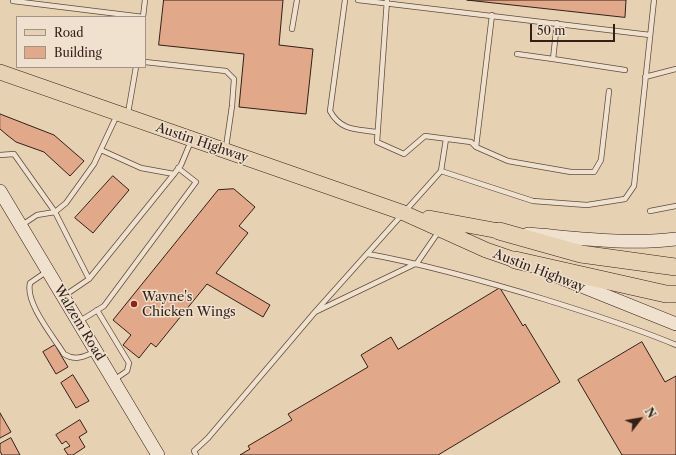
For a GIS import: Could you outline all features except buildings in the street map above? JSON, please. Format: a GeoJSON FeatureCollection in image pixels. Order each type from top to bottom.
{"type":"FeatureCollection","features":[{"type":"Feature","properties":{"kind":"highway"},"geometry":{"type":"LineString","coordinates":[[498,231],[580,254],[676,266]]}},
{"type":"Feature","properties":{"kind":"highway"},"geometry":{"type":"LineString","coordinates":[[515,260],[666,294],[676,294]]}},
{"type":"Feature","properties":{"kind":"main road","name":"Austin Highway"},"geometry":{"type":"LineString","coordinates":[[3,75],[404,213],[486,250],[515,260],[676,324]]}},
{"type":"Feature","properties":{"kind":"main road","name":"Walzem Road"},"geometry":{"type":"LineString","coordinates":[[0,191],[158,455]]}},
{"type":"Feature","properties":{"kind":"main road","name":"Austin Highway"},"geometry":{"type":"LineString","coordinates":[[404,213],[498,231],[582,239],[655,241],[676,239]]}},
{"type":"Feature","properties":{"kind":"lane"},"geometry":{"type":"LineString","coordinates":[[143,16],[145,0]]}},
{"type":"Feature","properties":{"kind":"lane"},"geometry":{"type":"LineString","coordinates":[[292,29],[297,0]]}},
{"type":"Feature","properties":{"kind":"lane"},"geometry":{"type":"LineString","coordinates":[[345,0],[330,111],[333,118],[343,127],[376,132]]}},
{"type":"Feature","properties":{"kind":"lane"},"geometry":{"type":"LineString","coordinates":[[358,0],[387,1],[650,35]]}},
{"type":"Feature","properties":{"kind":"lane"},"geometry":{"type":"LineString","coordinates":[[440,171],[533,201],[587,204],[625,199],[634,186],[654,0]]}},
{"type":"Feature","properties":{"kind":"lane"},"geometry":{"type":"LineString","coordinates":[[13,1],[135,16]]}},
{"type":"Feature","properties":{"kind":"lane"},"geometry":{"type":"LineString","coordinates":[[387,1],[376,132],[377,142],[404,154],[425,136],[471,142],[476,147],[508,161],[571,172],[594,172],[601,160],[609,91]]}},
{"type":"Feature","properties":{"kind":"lane"},"geometry":{"type":"LineString","coordinates":[[476,147],[492,15]]}},
{"type":"Feature","properties":{"kind":"lane"},"geometry":{"type":"LineString","coordinates":[[553,59],[557,24]]}},
{"type":"Feature","properties":{"kind":"lane"},"geometry":{"type":"LineString","coordinates":[[517,54],[625,70]]}},
{"type":"Feature","properties":{"kind":"lane"},"geometry":{"type":"LineString","coordinates":[[146,62],[226,71],[234,79],[232,106],[225,151]]}},
{"type":"Feature","properties":{"kind":"lane"},"geometry":{"type":"LineString","coordinates":[[21,226],[37,215],[55,212],[66,203],[94,164],[122,116],[136,68]]}},
{"type":"Feature","properties":{"kind":"lane"},"geometry":{"type":"LineString","coordinates":[[645,77],[676,69]]}},
{"type":"Feature","properties":{"kind":"lane"},"geometry":{"type":"LineString","coordinates":[[63,297],[89,279],[174,174],[192,139]]}},
{"type":"Feature","properties":{"kind":"lane"},"geometry":{"type":"LineString","coordinates":[[196,455],[194,451],[208,438],[315,312],[440,171],[446,139]]}},
{"type":"Feature","properties":{"kind":"lane"},"geometry":{"type":"LineString","coordinates":[[101,150],[141,168],[174,174]]}},
{"type":"Feature","properties":{"kind":"lane"},"geometry":{"type":"LineString","coordinates":[[0,155],[14,154],[55,212],[89,279]]}},
{"type":"Feature","properties":{"kind":"lane"},"geometry":{"type":"LineString","coordinates":[[79,322],[104,306],[196,182],[178,168]]}},
{"type":"Feature","properties":{"kind":"lane"},"geometry":{"type":"LineString","coordinates":[[650,211],[676,206]]}},
{"type":"Feature","properties":{"kind":"lane"},"geometry":{"type":"LineString","coordinates":[[315,312],[417,263],[440,229]]}},
{"type":"Feature","properties":{"kind":"lane"},"geometry":{"type":"LineString","coordinates":[[368,254],[417,263],[478,279],[636,328],[676,345]]}},
{"type":"Feature","properties":{"kind":"lane"},"geometry":{"type":"LineString","coordinates":[[48,271],[30,283],[28,290],[33,304],[64,354],[72,358],[82,357],[96,351]]}},
{"type":"Feature","properties":{"kind":"lane"},"geometry":{"type":"LineString","coordinates":[[97,310],[129,363],[127,371],[113,380]]}},
{"type":"Feature","properties":{"kind":"place","name":"Wayne's Chicken Wings"},"geometry":{"type":"Point","coordinates":[134,304]}}]}
